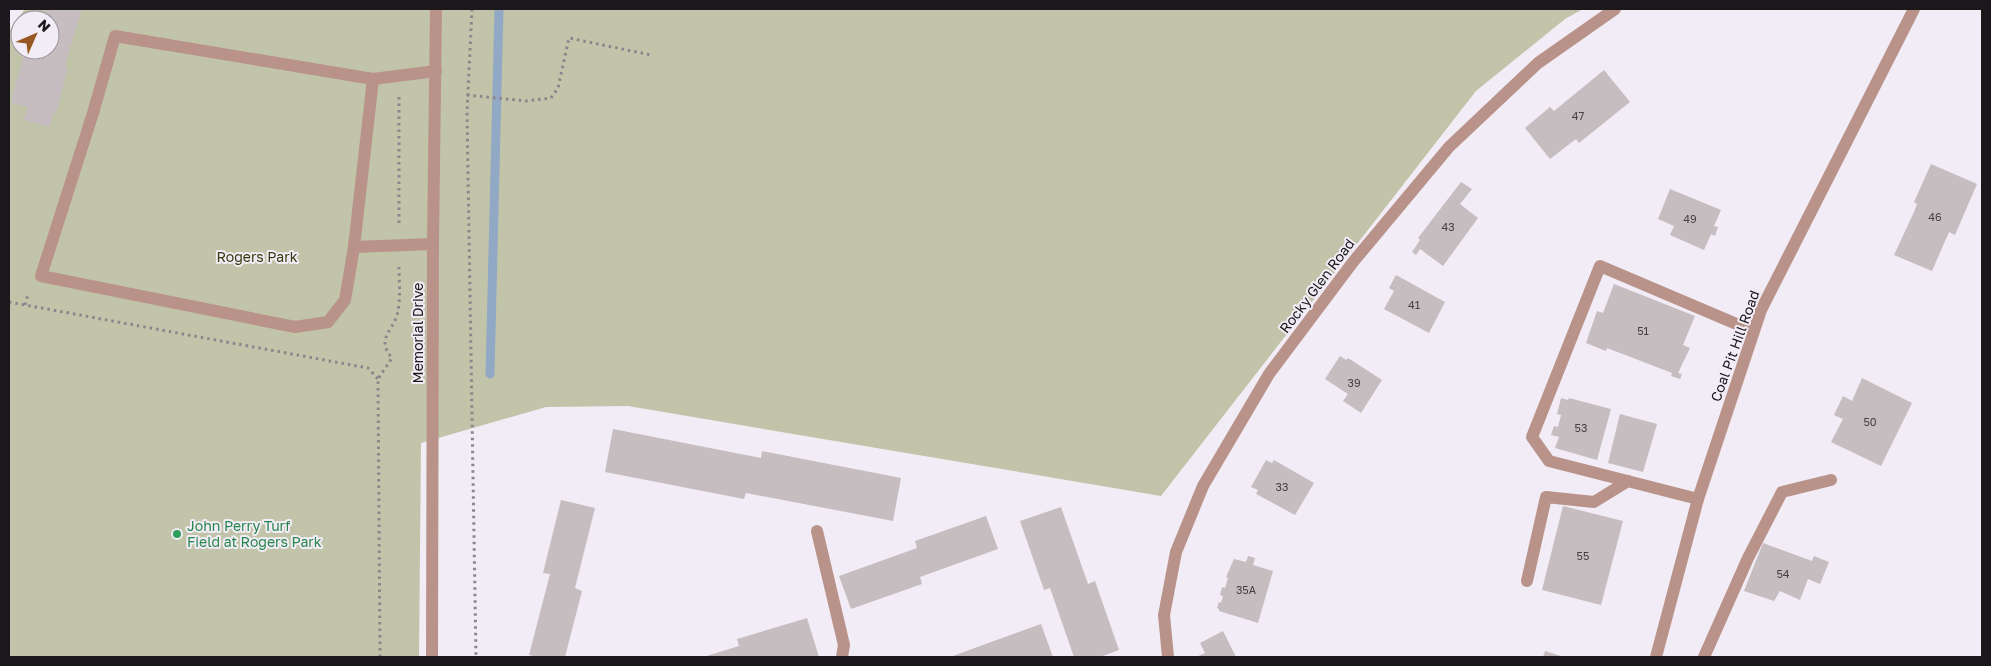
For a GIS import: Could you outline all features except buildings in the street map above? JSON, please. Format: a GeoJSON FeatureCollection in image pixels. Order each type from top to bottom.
{"type":"FeatureCollection","features":[{"type":"Feature","properties":{"kind":"street","name":"Memorial Drive"},"geometry":{"type":"LineString","coordinates":[[432,657],[433,244],[436,9]]}},
{"type":"Feature","properties":{"kind":"street","name":"Rocky Glen Road"},"geometry":{"type":"LineString","coordinates":[[1168,657],[1164,615],[1176,552],[1204,486],[1269,374],[1353,262],[1449,147],[1538,63],[1615,9]]}},
{"type":"Feature","properties":{"kind":"street","name":"Coal Pit Hill Road"},"geometry":{"type":"LineString","coordinates":[[1656,657],[1698,499],[1761,310],[1914,9]]}},
{"type":"Feature","properties":{"kind":"street"},"geometry":{"type":"LineString","coordinates":[[373,79],[354,247],[345,300],[328,322],[295,327],[41,276],[93,113],[115,36],[373,79],[436,71]]}},
{"type":"Feature","properties":{"kind":"street"},"geometry":{"type":"LineString","coordinates":[[354,247],[433,244]]}},
{"type":"Feature","properties":{"kind":"street"},"geometry":{"type":"LineString","coordinates":[[1698,499],[1549,461],[1532,436],[1600,266],[1753,331]]}},
{"type":"Feature","properties":{"kind":"street"},"geometry":{"type":"LineString","coordinates":[[1704,657],[1748,558],[1782,492],[1832,480]]}},
{"type":"Feature","properties":{"kind":"street"},"geometry":{"type":"LineString","coordinates":[[1526,581],[1546,497],[1594,502],[1628,481]]}},
{"type":"Feature","properties":{"kind":"street"},"geometry":{"type":"LineString","coordinates":[[817,531],[844,645],[842,657]]}},
{"type":"Feature","properties":{"kind":"path"},"geometry":{"type":"LineString","coordinates":[[472,9],[467,95],[476,657]]}},
{"type":"Feature","properties":{"kind":"path"},"geometry":{"type":"LineString","coordinates":[[467,95],[526,101],[552,98],[556,94],[569,38],[651,55]]}},
{"type":"Feature","properties":{"kind":"path"},"geometry":{"type":"LineString","coordinates":[[9,302],[368,368],[378,379],[380,657]]}},
{"type":"Feature","properties":{"kind":"green space","name":"Rogers Park"},"geometry":{"type":"Polygon","coordinates":[[[25,9],[1583,9],[1565,19],[1476,91],[1161,496],[628,406],[546,407],[421,443],[419,657],[9,657],[9,31],[10,30],[10,60],[60,60],[60,10],[25,9]]]}},
{"type":"Feature","properties":{"kind":"waterway"},"geometry":{"type":"LineString","coordinates":[[490,374],[499,9]]}},
{"type":"Feature","properties":{"kind":"place","name":"John Perry Turf Field at Rogers Park"},"geometry":{"type":"Point","coordinates":[177,534]}}]}
